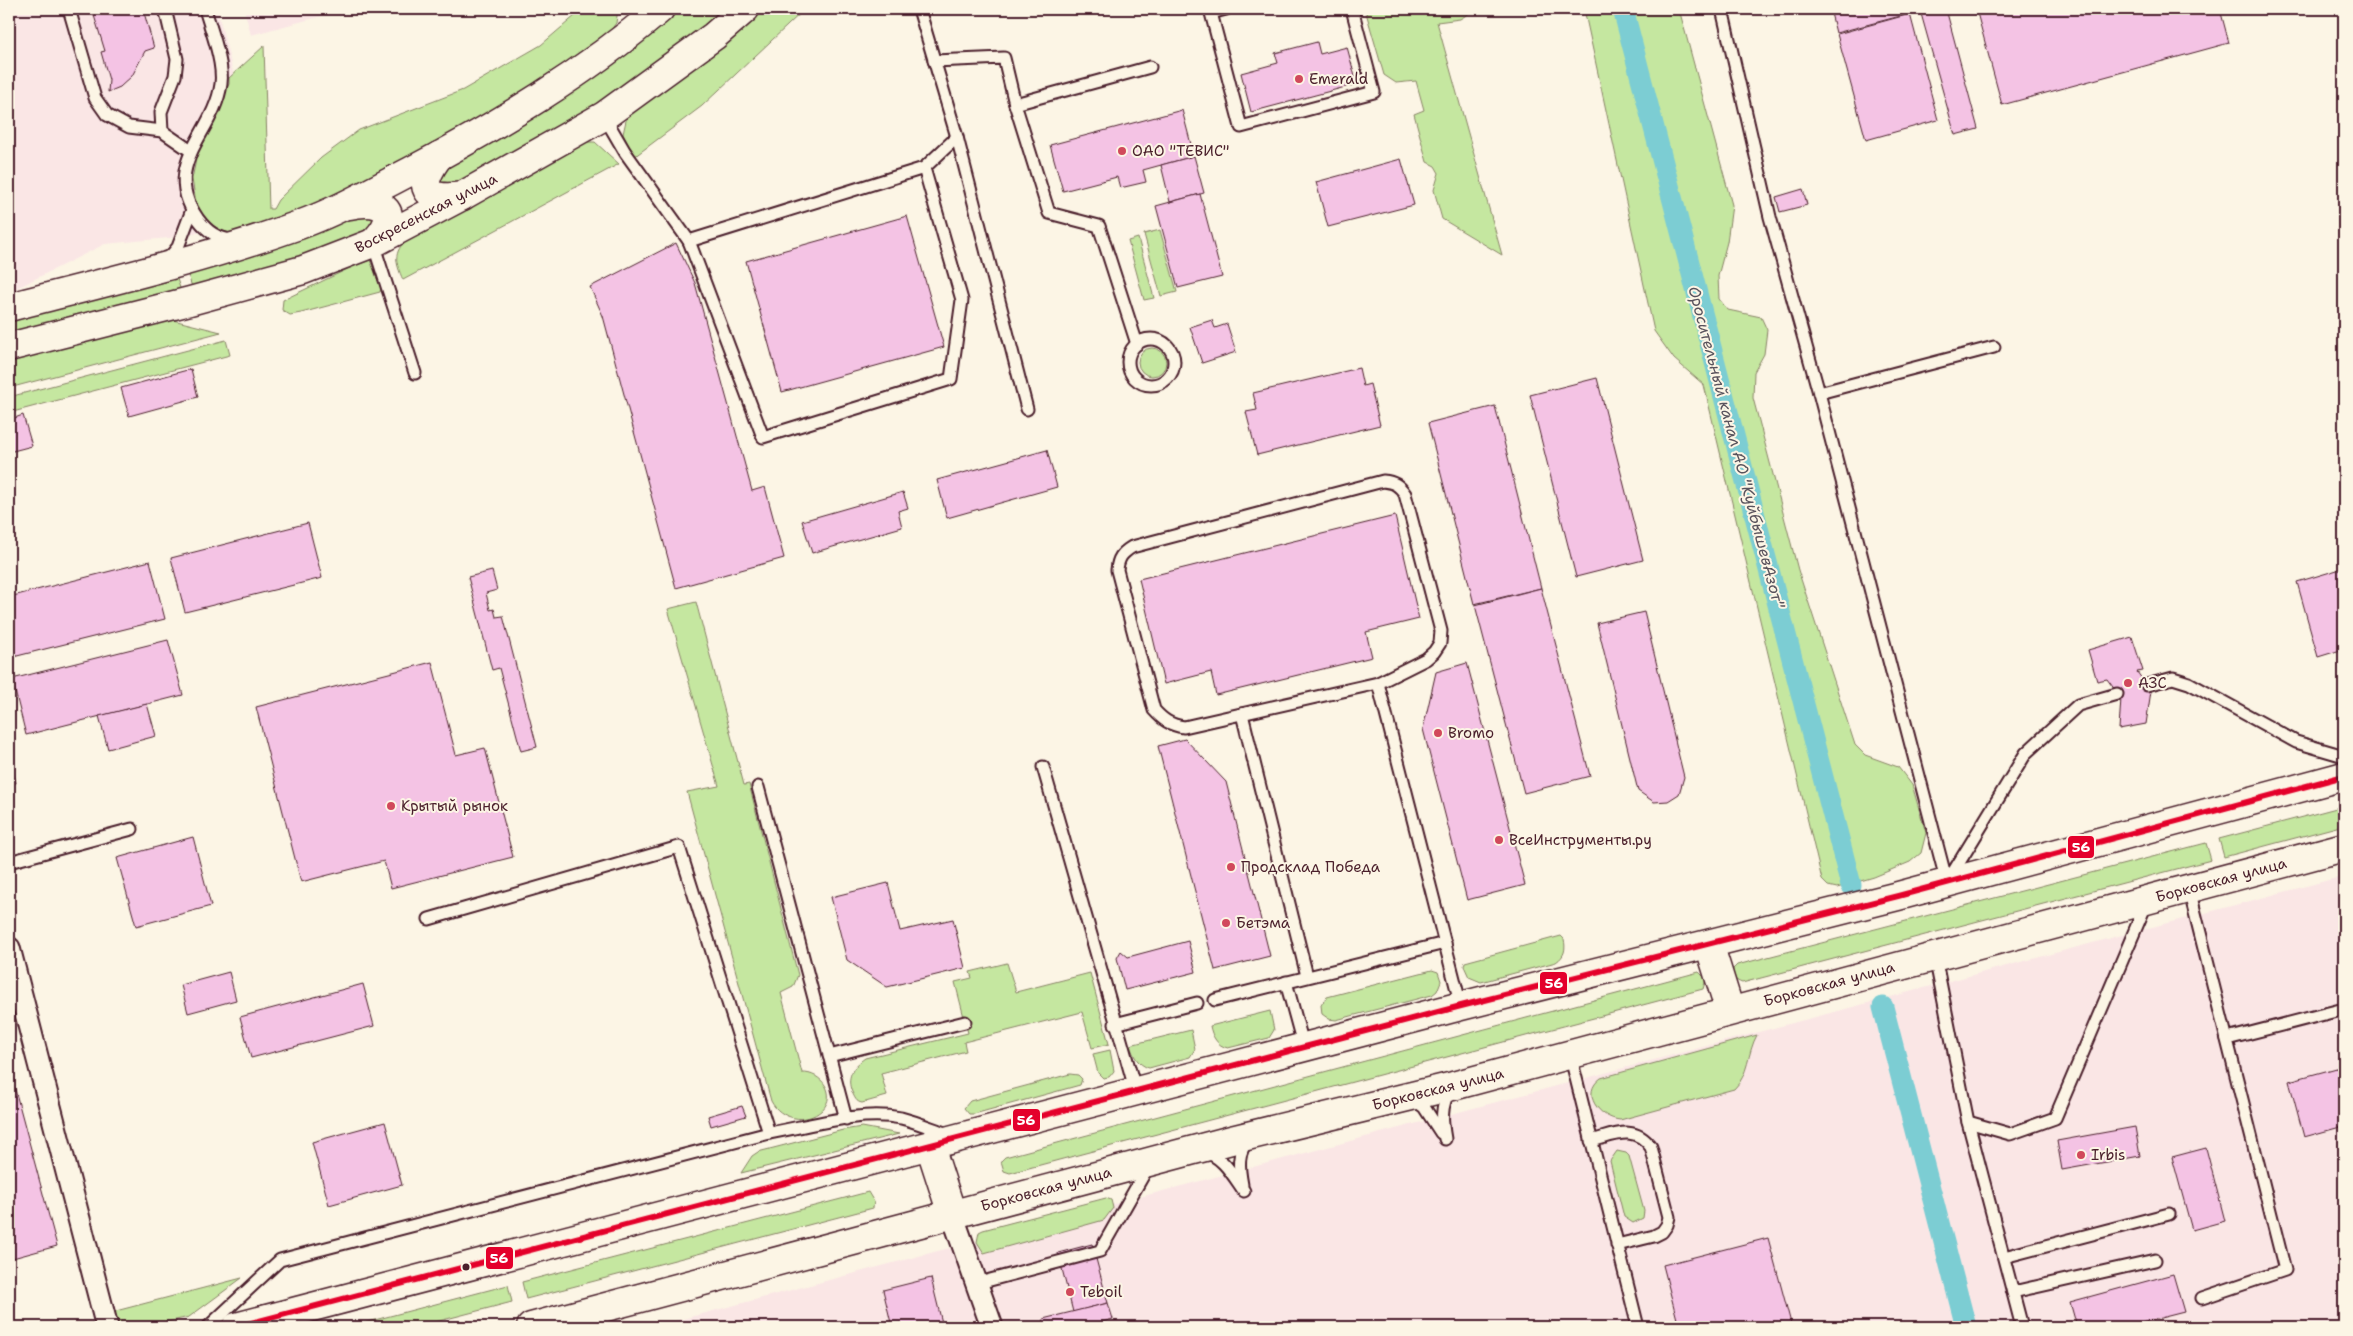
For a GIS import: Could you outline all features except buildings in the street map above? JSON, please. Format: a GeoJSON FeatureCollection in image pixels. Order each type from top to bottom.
{"type":"FeatureCollection","features":[{"type":"Feature","properties":{"kind":"main road","name":"Воскресенская улица"},"geometry":{"type":"LineString","coordinates":[[9,347],[303,270],[373,243],[462,196],[604,116],[714,36],[745,9]]}},
{"type":"Feature","properties":{"kind":"main road"},"geometry":{"type":"LineString","coordinates":[[9,307],[249,242],[301,225],[346,205],[439,156],[559,86],[657,10]]}},
{"type":"Feature","properties":{"kind":"main road"},"geometry":{"type":"LineString","coordinates":[[439,156],[428,171],[426,182],[428,191],[434,196],[444,199],[462,196]]}},
{"type":"Feature","properties":{"kind":"main road"},"geometry":{"type":"LineString","coordinates":[[346,205],[366,201],[378,203],[384,209],[388,218],[388,226],[373,243]]}},
{"type":"Feature","properties":{"kind":"main road"},"geometry":{"type":"LineString","coordinates":[[236,1327],[1461,1006],[1709,944],[2344,776]]}},
{"type":"Feature","properties":{"kind":"main road","name":"Борковская улица"},"geometry":{"type":"LineString","coordinates":[[531,1327],[1190,1151],[1453,1086],[1934,956],[2343,849]]}},
{"type":"Feature","properties":{"kind":"main road"},"geometry":{"type":"LineString","coordinates":[[1709,944],[1730,1011]]}},
{"type":"Feature","properties":{"kind":"main road"},"geometry":{"type":"LineString","coordinates":[[930,1146],[952,1214]]}},
{"type":"Feature","properties":{"kind":"street"},"geometry":{"type":"LineString","coordinates":[[9,948],[107,1327]]}},
{"type":"Feature","properties":{"kind":"street"},"geometry":{"type":"LineString","coordinates":[[952,1214],[992,1327]]}},
{"type":"Feature","properties":{"kind":"lane"},"geometry":{"type":"LineString","coordinates":[[69,9],[95,98],[107,115],[129,127],[162,131],[191,151]]}},
{"type":"Feature","properties":{"kind":"lane"},"geometry":{"type":"LineString","coordinates":[[162,131],[161,112],[175,76],[177,58],[165,9]]}},
{"type":"Feature","properties":{"kind":"lane"},"geometry":{"type":"LineString","coordinates":[[205,9],[221,81],[216,106],[191,151],[185,166],[185,191],[192,210],[204,227],[225,240],[249,242]]}},
{"type":"Feature","properties":{"kind":"lane"},"geometry":{"type":"LineString","coordinates":[[919,9],[957,137],[1027,409]]}},
{"type":"Feature","properties":{"kind":"lane"},"geometry":{"type":"LineString","coordinates":[[1226,9],[1211,12],[1241,127],[1374,92],[1352,9]]}},
{"type":"Feature","properties":{"kind":"lane"},"geometry":{"type":"LineString","coordinates":[[1722,9],[1770,217],[1819,393],[1946,882]]}},
{"type":"Feature","properties":{"kind":"lane"},"geometry":{"type":"LineString","coordinates":[[934,61],[1004,58],[1015,104],[1049,213],[1100,226],[1137,344]]}},
{"type":"Feature","properties":{"kind":"lane"},"geometry":{"type":"LineString","coordinates":[[1015,104],[1150,67]]}},
{"type":"Feature","properties":{"kind":"lane"},"geometry":{"type":"LineString","coordinates":[[604,116],[625,152],[689,241],[763,437],[951,379],[962,300],[924,168]]}},
{"type":"Feature","properties":{"kind":"lane"},"geometry":{"type":"LineString","coordinates":[[689,241],[924,168],[957,137]]}},
{"type":"Feature","properties":{"kind":"lane"},"geometry":{"type":"LineString","coordinates":[[161,267],[178,247],[187,228],[192,210]]}},
{"type":"Feature","properties":{"kind":"lane"},"geometry":{"type":"LineString","coordinates":[[373,243],[415,373]]}},
{"type":"Feature","properties":{"kind":"lane"},"geometry":{"type":"LineString","coordinates":[[1148,339],[1157,340],[1169,348],[1174,360],[1173,368],[1164,380],[1152,384],[1144,383],[1133,376],[1128,362],[1131,350],[1137,344],[1148,339]]}},
{"type":"Feature","properties":{"kind":"lane"},"geometry":{"type":"LineString","coordinates":[[1819,393],[1994,347]]}},
{"type":"Feature","properties":{"kind":"lane"},"geometry":{"type":"LineString","coordinates":[[1383,481],[1400,486],[1405,494],[1441,631],[1440,643],[1434,652],[1426,659],[1378,683],[1242,714],[1184,727],[1170,725],[1154,710],[1117,570],[1118,560],[1132,547],[1383,481]]}},
{"type":"Feature","properties":{"kind":"lane"},"geometry":{"type":"LineString","coordinates":[[2147,685],[2172,678],[2189,683],[2296,742],[2344,756]]}},
{"type":"Feature","properties":{"kind":"lane"},"geometry":{"type":"LineString","coordinates":[[1378,683],[1461,1006]]}},
{"type":"Feature","properties":{"kind":"lane"},"geometry":{"type":"LineString","coordinates":[[1946,882],[2026,753],[2078,705],[2117,694]]}},
{"type":"Feature","properties":{"kind":"lane"},"geometry":{"type":"LineString","coordinates":[[1242,714],[1307,976]]}},
{"type":"Feature","properties":{"kind":"lane"},"geometry":{"type":"LineString","coordinates":[[1044,767],[1136,1092]]}},
{"type":"Feature","properties":{"kind":"lane"},"geometry":{"type":"LineString","coordinates":[[758,786],[846,1119]]}},
{"type":"Feature","properties":{"kind":"lane"},"geometry":{"type":"LineString","coordinates":[[9,862],[132,829]]}},
{"type":"Feature","properties":{"kind":"lane"},"geometry":{"type":"LineString","coordinates":[[429,919],[679,847],[769,1133]]}},
{"type":"Feature","properties":{"kind":"lane"},"geometry":{"type":"LineString","coordinates":[[2188,889],[2285,1270],[2202,1298]]}},
{"type":"Feature","properties":{"kind":"lane"},"geometry":{"type":"LineString","coordinates":[[1968,1122],[2010,1134],[2055,1118],[2148,900]]}},
{"type":"Feature","properties":{"kind":"lane"},"geometry":{"type":"LineString","coordinates":[[1215,1000],[1445,943]]}},
{"type":"Feature","properties":{"kind":"lane"},"geometry":{"type":"LineString","coordinates":[[1934,956],[1968,1122],[2022,1327]]}},
{"type":"Feature","properties":{"kind":"lane"},"geometry":{"type":"LineString","coordinates":[[1286,982],[1304,1048]]}},
{"type":"Feature","properties":{"kind":"lane"},"geometry":{"type":"LineString","coordinates":[[1116,1024],[1198,1003]]}},
{"type":"Feature","properties":{"kind":"lane"},"geometry":{"type":"LineString","coordinates":[[2227,1039],[2344,1009]]}},
{"type":"Feature","properties":{"kind":"lane"},"geometry":{"type":"LineString","coordinates":[[829,1056],[965,1022]]}},
{"type":"Feature","properties":{"kind":"lane"},"geometry":{"type":"LineString","coordinates":[[1570,1054],[1638,1327]]}},
{"type":"Feature","properties":{"kind":"lane"},"geometry":{"type":"LineString","coordinates":[[1410,1097],[1424,1107],[1444,1139],[1442,1118],[1444,1099],[1453,1086]]}},
{"type":"Feature","properties":{"kind":"lane"},"geometry":{"type":"LineString","coordinates":[[208,1327],[280,1260],[769,1133],[846,1119],[880,1116],[902,1118],[960,1138]]}},
{"type":"Feature","properties":{"kind":"lane"},"geometry":{"type":"LineString","coordinates":[[1591,1141],[1628,1132],[1644,1138],[1651,1147],[1669,1217],[1662,1232],[1654,1236],[1617,1245]]}},
{"type":"Feature","properties":{"kind":"lane"},"geometry":{"type":"LineString","coordinates":[[1190,1151],[1209,1153],[1220,1160],[1244,1191],[1239,1170],[1240,1155],[1245,1144],[1257,1134]]}},
{"type":"Feature","properties":{"kind":"lane"},"geometry":{"type":"LineString","coordinates":[[976,1284],[1100,1251],[1152,1161]]}},
{"type":"Feature","properties":{"kind":"lane"},"geometry":{"type":"LineString","coordinates":[[2004,1258],[2170,1214]]}},
{"type":"Feature","properties":{"kind":"lane"},"geometry":{"type":"LineString","coordinates":[[2013,1292],[2155,1260]]}},
{"type":"Feature","properties":{"kind":"shaded area"},"geometry":{"type":"Polygon","coordinates":[[[9,9],[217,9],[269,213],[179,237],[105,244],[9,292],[9,9]]]}},
{"type":"Feature","properties":{"kind":"shaded area"},"geometry":{"type":"Polygon","coordinates":[[[244,9],[348,9],[251,35],[244,9]]]}},
{"type":"Feature","properties":{"kind":"shaded area"},"geometry":{"type":"Polygon","coordinates":[[[2344,876],[2344,1327],[653,1327],[2344,876]]]}},
{"type":"Feature","properties":{"kind":"green space"},"geometry":{"type":"Polygon","coordinates":[[[583,9],[618,9],[616,23],[611,30],[523,94],[405,162],[295,215],[233,234],[218,230],[200,212],[196,203],[192,179],[198,150],[229,84],[229,78],[264,46],[269,209],[273,209],[278,200],[321,158],[359,130],[463,90],[541,45],[583,9]]]}},
{"type":"Feature","properties":{"kind":"green space"},"geometry":{"type":"Polygon","coordinates":[[[675,9],[727,9],[621,90],[457,188],[440,187],[437,173],[612,58],[675,9]]]}},
{"type":"Feature","properties":{"kind":"green space"},"geometry":{"type":"Polygon","coordinates":[[[761,9],[805,9],[702,106],[634,157],[623,134],[627,116],[761,9]]]}},
{"type":"Feature","properties":{"kind":"green space"},"geometry":{"type":"Polygon","coordinates":[[[1365,9],[1476,9],[1460,19],[1437,22],[1502,255],[1442,219],[1434,190],[1439,173],[1435,166],[1427,162],[1414,114],[1424,110],[1416,81],[1396,83],[1384,75],[1365,9]]]}},
{"type":"Feature","properties":{"kind":"green space"},"geometry":{"type":"Polygon","coordinates":[[[1584,9],[1679,9],[1732,205],[1727,242],[1718,276],[1719,299],[1728,310],[1761,317],[1767,330],[1764,354],[1754,372],[1753,398],[1798,570],[1855,745],[1865,755],[1898,767],[1912,785],[1926,833],[1921,853],[1910,862],[1874,877],[1837,888],[1828,886],[1822,880],[1704,385],[1674,359],[1654,331],[1584,9]]]}},
{"type":"Feature","properties":{"kind":"green space"},"geometry":{"type":"Polygon","coordinates":[[[587,142],[595,142],[619,164],[403,280],[398,268],[397,253],[407,238],[587,142]]]}},
{"type":"Feature","properties":{"kind":"green space"},"geometry":{"type":"Polygon","coordinates":[[[357,212],[375,215],[377,225],[330,249],[192,287],[186,269],[357,212]]]}},
{"type":"Feature","properties":{"kind":"green space"},"geometry":{"type":"Polygon","coordinates":[[[1160,230],[1177,292],[1161,296],[1144,234],[1160,230]]]}},
{"type":"Feature","properties":{"kind":"green space"},"geometry":{"type":"Polygon","coordinates":[[[1138,238],[1154,298],[1144,300],[1128,241],[1138,238]]]}},
{"type":"Feature","properties":{"kind":"green space"},"geometry":{"type":"Polygon","coordinates":[[[370,260],[381,288],[380,292],[301,313],[290,315],[282,310],[283,300],[370,260]]]}},
{"type":"Feature","properties":{"kind":"green space"},"geometry":{"type":"Polygon","coordinates":[[[175,273],[181,291],[9,335],[9,316],[175,273]]]}},
{"type":"Feature","properties":{"kind":"green space"},"geometry":{"type":"Polygon","coordinates":[[[165,318],[221,332],[9,388],[9,359],[165,318]]]}},
{"type":"Feature","properties":{"kind":"green space"},"geometry":{"type":"Polygon","coordinates":[[[226,340],[230,355],[9,413],[9,397],[226,340]]]}},
{"type":"Feature","properties":{"kind":"green space"},"geometry":{"type":"Polygon","coordinates":[[[1152,348],[1162,352],[1166,362],[1162,372],[1152,376],[1142,372],[1138,362],[1142,352],[1152,348]]]}},
{"type":"Feature","properties":{"kind":"green space"},"geometry":{"type":"Polygon","coordinates":[[[696,602],[744,785],[749,784],[798,975],[793,987],[781,993],[802,1073],[815,1076],[821,1080],[828,1091],[827,1104],[816,1115],[809,1117],[794,1118],[787,1116],[775,1107],[771,1101],[687,792],[719,786],[668,609],[696,602]]]}},
{"type":"Feature","properties":{"kind":"green space"},"geometry":{"type":"Polygon","coordinates":[[[2344,806],[2344,825],[2224,857],[2219,839],[2344,806]]]}},
{"type":"Feature","properties":{"kind":"green space"},"geometry":{"type":"Polygon","coordinates":[[[2206,843],[2211,860],[1742,983],[1733,976],[1733,969],[1737,965],[2206,843]]]}},
{"type":"Feature","properties":{"kind":"green space"},"geometry":{"type":"Polygon","coordinates":[[[1561,936],[1564,939],[1565,949],[1563,955],[1556,962],[1481,982],[1469,977],[1464,966],[1465,962],[1561,936]]]}},
{"type":"Feature","properties":{"kind":"green space"},"geometry":{"type":"Polygon","coordinates":[[[1007,963],[1016,992],[1090,973],[1109,1044],[1092,1048],[1082,1012],[964,1042],[966,1051],[881,1073],[887,1096],[862,1103],[857,1101],[850,1087],[850,1077],[860,1061],[865,1058],[968,1033],[955,982],[972,978],[970,972],[1007,963]]]}},
{"type":"Feature","properties":{"kind":"green space"},"geometry":{"type":"Polygon","coordinates":[[[1432,970],[1438,972],[1441,981],[1437,991],[1432,995],[1336,1020],[1329,1019],[1322,1014],[1321,1005],[1327,997],[1432,970]]]}},
{"type":"Feature","properties":{"kind":"green space"},"geometry":{"type":"Polygon","coordinates":[[[1699,972],[1706,979],[1703,989],[1010,1173],[1004,1171],[1001,1161],[1005,1157],[1699,972]]]}},
{"type":"Feature","properties":{"kind":"green space"},"geometry":{"type":"Polygon","coordinates":[[[1270,1011],[1274,1030],[1269,1038],[1228,1048],[1218,1043],[1212,1033],[1210,1026],[1270,1011]]]}},
{"type":"Feature","properties":{"kind":"green space"},"geometry":{"type":"Polygon","coordinates":[[[1191,1030],[1195,1049],[1190,1057],[1149,1068],[1142,1065],[1136,1059],[1130,1045],[1191,1030]]]}},
{"type":"Feature","properties":{"kind":"green space"},"geometry":{"type":"Polygon","coordinates":[[[1757,1035],[1743,1077],[1734,1089],[1620,1120],[1605,1115],[1599,1110],[1592,1097],[1595,1084],[1601,1078],[1757,1035]]]}},
{"type":"Feature","properties":{"kind":"green space"},"geometry":{"type":"Polygon","coordinates":[[[1110,1050],[1114,1071],[1109,1077],[1103,1078],[1098,1073],[1093,1054],[1110,1050]]]}},
{"type":"Feature","properties":{"kind":"green space"},"geometry":{"type":"Polygon","coordinates":[[[1070,1074],[1078,1075],[1082,1079],[1080,1085],[974,1114],[969,1114],[964,1108],[970,1101],[1070,1074]]]}},
{"type":"Feature","properties":{"kind":"green space"},"geometry":{"type":"Polygon","coordinates":[[[862,1127],[899,1134],[741,1173],[752,1156],[758,1152],[843,1130],[862,1127]]]}},
{"type":"Feature","properties":{"kind":"green space"},"geometry":{"type":"Polygon","coordinates":[[[1617,1151],[1626,1153],[1629,1156],[1644,1211],[1643,1218],[1633,1223],[1624,1217],[1610,1161],[1617,1151]]]}},
{"type":"Feature","properties":{"kind":"green space"},"geometry":{"type":"Polygon","coordinates":[[[868,1192],[874,1202],[873,1208],[526,1299],[522,1282],[868,1192]]]}},
{"type":"Feature","properties":{"kind":"green space"},"geometry":{"type":"Polygon","coordinates":[[[1106,1198],[1111,1200],[1113,1208],[1104,1220],[984,1253],[977,1242],[979,1232],[983,1230],[1106,1198]]]}},
{"type":"Feature","properties":{"kind":"green space"},"geometry":{"type":"Polygon","coordinates":[[[242,1278],[189,1317],[146,1327],[125,1327],[116,1322],[112,1312],[242,1278]]]}},
{"type":"Feature","properties":{"kind":"green space"},"geometry":{"type":"Polygon","coordinates":[[[508,1285],[512,1302],[416,1327],[348,1327],[508,1285]]]}},
{"type":"Feature","properties":{"kind":"waterway","name":"Оросительный канал АО \"КуйбышевАзот\""},"geometry":{"type":"LineString","coordinates":[[1623,9],[1851,885]]}},
{"type":"Feature","properties":{"kind":"waterway","name":"Оросительный канал АО \"КуйбышевАзот\""},"geometry":{"type":"LineString","coordinates":[[1883,1007],[1966,1327]]}},
{"type":"Feature","properties":{"kind":"transit line","name":"56"},"geometry":{"type":"LineString","coordinates":[[236,1327],[1461,1006],[1898,896],[2344,776]]}},
{"type":"Feature","properties":{"kind":"place","name":"Emerald"},"geometry":{"type":"Point","coordinates":[1299,79]}},
{"type":"Feature","properties":{"kind":"place","name":"ОАО \"ТЕВИС\""},"geometry":{"type":"Point","coordinates":[1122,151]}},
{"type":"Feature","properties":{"kind":"place","name":"АЗС"},"geometry":{"type":"Point","coordinates":[2128,683]}},
{"type":"Feature","properties":{"kind":"place","name":"Bromo"},"geometry":{"type":"Point","coordinates":[1438,733]}},
{"type":"Feature","properties":{"kind":"place","name":"Крытый рынок"},"geometry":{"type":"Point","coordinates":[391,806]}},
{"type":"Feature","properties":{"kind":"place","name":"ВсеИнструменты.ру"},"geometry":{"type":"Point","coordinates":[1499,840]}},
{"type":"Feature","properties":{"kind":"place","name":"Продсклад Победа"},"geometry":{"type":"Point","coordinates":[1231,867]}},
{"type":"Feature","properties":{"kind":"place","name":"Бетэма"},"geometry":{"type":"Point","coordinates":[1226,923]}},
{"type":"Feature","properties":{"kind":"place","name":"Irbis"},"geometry":{"type":"Point","coordinates":[2081,1155]}},
{"type":"Feature","properties":{"kind":"place","name":"Teboil"},"geometry":{"type":"Point","coordinates":[1070,1292]}}]}
